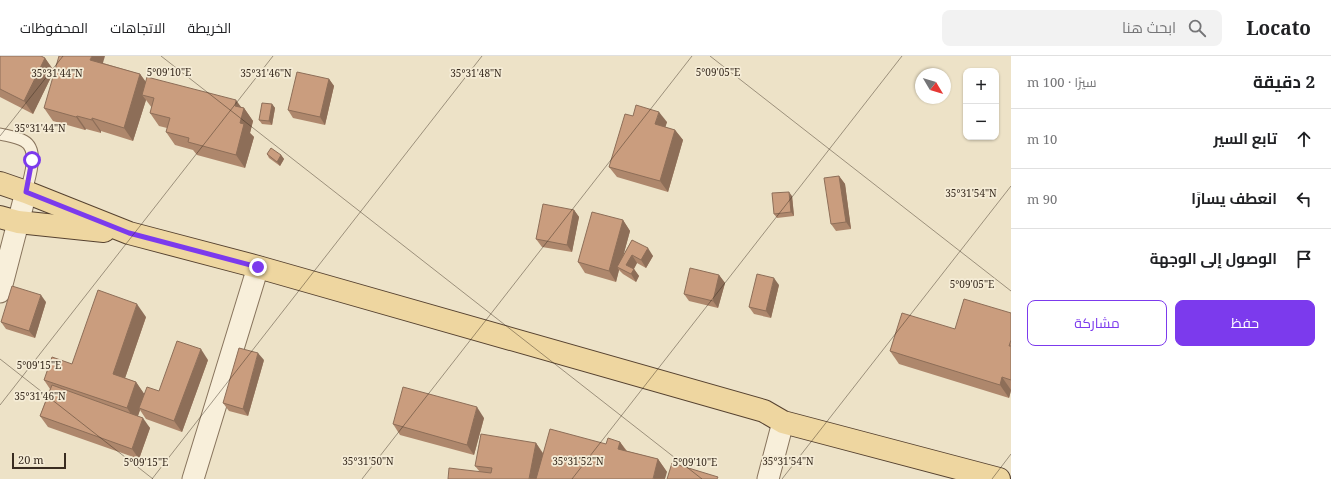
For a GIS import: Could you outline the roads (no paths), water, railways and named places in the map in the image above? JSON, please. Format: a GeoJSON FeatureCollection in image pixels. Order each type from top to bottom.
{"type":"FeatureCollection","features":[{"type":"Feature","properties":{"kind":"main road"},"geometry":{"type":"LineString","coordinates":[[0,183],[129,233],[258,267],[764,411],[784,422],[999,479]]}},
{"type":"Feature","properties":{"kind":"main road"},"geometry":{"type":"LineString","coordinates":[[8,230],[129,233]]}},
{"type":"Feature","properties":{"kind":"street"},"geometry":{"type":"LineString","coordinates":[[0,292],[8,230],[26,192]]}},
{"type":"Feature","properties":{"kind":"street"},"geometry":{"type":"LineString","coordinates":[[193,479],[258,267]]}},
{"type":"Feature","properties":{"kind":"street"},"geometry":{"type":"LineString","coordinates":[[768,479],[784,422]]}},
{"type":"Feature","properties":{"kind":"lane"},"geometry":{"type":"LineString","coordinates":[[0,134],[25,142],[31,148],[32,160],[26,192]]}}]}
